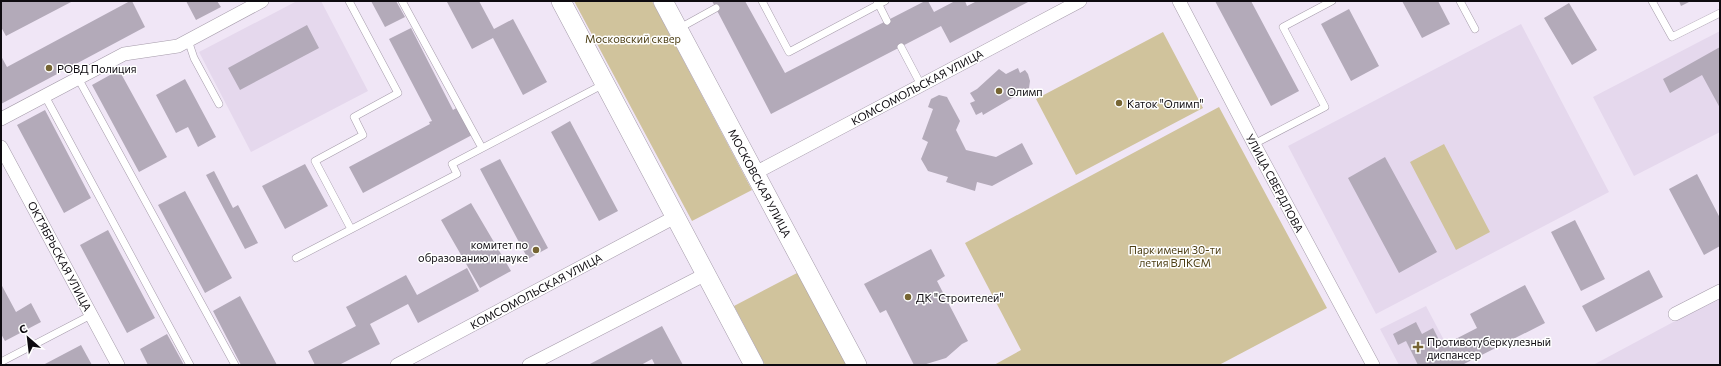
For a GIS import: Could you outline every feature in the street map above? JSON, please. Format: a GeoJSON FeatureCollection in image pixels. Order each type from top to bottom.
{"type":"FeatureCollection","features":[{"type":"Feature","properties":{"kind":"main road"},"geometry":{"type":"LineString","coordinates":[[561,1],[754,365]]}},
{"type":"Feature","properties":{"kind":"main road","name":"МОСКОВСКАЯ УЛИЦА"},"geometry":{"type":"LineString","coordinates":[[663,1],[857,365]]}},
{"type":"Feature","properties":{"kind":"street"},"geometry":{"type":"LineString","coordinates":[[1,119],[124,54],[178,46],[262,1]]}},
{"type":"Feature","properties":{"kind":"street","name":"КОМСОМОЛЬСКАЯ УЛИЦА"},"geometry":{"type":"LineString","coordinates":[[755,173],[1080,1]]}},
{"type":"Feature","properties":{"kind":"street","name":"УЛИЦА СВЕРДЛОВА"},"geometry":{"type":"LineString","coordinates":[[1179,1],[1372,365]]}},
{"type":"Feature","properties":{"kind":"street","name":"ОКТЯБРЬСКАЯ УЛИЦА"},"geometry":{"type":"LineString","coordinates":[[1,147],[118,365]]}},
{"type":"Feature","properties":{"kind":"street","name":"КОМСОМОЛЬСКАЯ УЛИЦА"},"geometry":{"type":"LineString","coordinates":[[397,365],[675,217]]}},
{"type":"Feature","properties":{"kind":"street"},"geometry":{"type":"LineString","coordinates":[[529,365],[706,274]]}},
{"type":"Feature","properties":{"kind":"street"},"geometry":{"type":"LineString","coordinates":[[1675,314],[1720,291]]}},
{"type":"Feature","properties":{"kind":"lane"},"geometry":{"type":"LineString","coordinates":[[349,1],[398,93],[354,117],[363,135],[315,161],[351,229]]}},
{"type":"Feature","properties":{"kind":"lane"},"geometry":{"type":"LineString","coordinates":[[402,1],[482,148]]}},
{"type":"Feature","properties":{"kind":"lane"},"geometry":{"type":"LineString","coordinates":[[762,1],[789,52],[880,2],[887,21]]}},
{"type":"Feature","properties":{"kind":"lane"},"geometry":{"type":"LineString","coordinates":[[1254,144],[1325,107],[1282,26],[1332,1]]}},
{"type":"Feature","properties":{"kind":"lane"},"geometry":{"type":"LineString","coordinates":[[1460,1],[1475,28]]}},
{"type":"Feature","properties":{"kind":"lane"},"geometry":{"type":"LineString","coordinates":[[1652,1],[1672,37],[1720,13]]}},
{"type":"Feature","properties":{"kind":"lane"},"geometry":{"type":"LineString","coordinates":[[678,29],[716,8]]}},
{"type":"Feature","properties":{"kind":"lane"},"geometry":{"type":"LineString","coordinates":[[188,40],[194,58],[219,104]]}},
{"type":"Feature","properties":{"kind":"lane"},"geometry":{"type":"LineString","coordinates":[[901,47],[921,85]]}},
{"type":"Feature","properties":{"kind":"lane"},"geometry":{"type":"LineString","coordinates":[[78,78],[235,365]]}},
{"type":"Feature","properties":{"kind":"lane"},"geometry":{"type":"LineString","coordinates":[[296,258],[457,174],[452,164],[605,84]]}},
{"type":"Feature","properties":{"kind":"lane"},"geometry":{"type":"LineString","coordinates":[[45,96],[190,365]]}},
{"type":"Feature","properties":{"kind":"lane"},"geometry":{"type":"LineString","coordinates":[[2,360],[91,315]]}},
{"type":"Feature","properties":{"kind":"shaded area"},"geometry":{"type":"Polygon","coordinates":[[[297,1],[321,1],[368,91],[251,152],[199,52],[297,1]]]}},
{"type":"Feature","properties":{"kind":"shaded area"},"geometry":{"type":"Polygon","coordinates":[[[1521,24],[1609,192],[1376,314],[1288,146],[1521,24]]]}},
{"type":"Feature","properties":{"kind":"shaded area"},"geometry":{"type":"Polygon","coordinates":[[[1720,31],[1720,132],[1634,176],[1593,97],[1720,31]]]}},
{"type":"Feature","properties":{"kind":"shaded area"},"geometry":{"type":"Polygon","coordinates":[[[1720,297],[1720,365],[1593,365],[1720,297]]]}},
{"type":"Feature","properties":{"kind":"shaded area","name":"Противотуберкулезный диспансер"},"geometry":{"type":"Polygon","coordinates":[[[1426,306],[1457,365],[1399,365],[1380,329],[1426,306]]]}},
{"type":"Feature","properties":{"kind":"green space","name":"Московский сквер"},"geometry":{"type":"Polygon","coordinates":[[[574,1],[652,1],[752,190],[692,221],[574,1]]]}},
{"type":"Feature","properties":{"kind":"green space","name":"Каток \"Олимп\""},"geometry":{"type":"Polygon","coordinates":[[[1163,32],[1203,108],[1076,175],[1036,99],[1163,32]]]}},
{"type":"Feature","properties":{"kind":"green space","name":"Парк имени 30-ти летия ВЛКСМ"},"geometry":{"type":"Polygon","coordinates":[[[1219,107],[1327,308],[1219,365],[994,365],[1021,350],[965,243],[1219,107]]]}},
{"type":"Feature","properties":{"kind":"green space"},"geometry":{"type":"Polygon","coordinates":[[[1444,144],[1490,232],[1456,250],[1410,162],[1444,144]]]}},
{"type":"Feature","properties":{"kind":"green space"},"geometry":{"type":"Polygon","coordinates":[[[797,273],[847,365],[765,365],[734,306],[797,273]]]}},
{"type":"Feature","properties":{"kind":"building"},"geometry":{"type":"Polygon","coordinates":[[[1,1],[73,1],[6,36],[1,27],[1,1]]]}},
{"type":"Feature","properties":{"kind":"building"},"geometry":{"type":"Polygon","coordinates":[[[132,1],[145,27],[1,104],[1,56],[7,67],[132,1]]]}},
{"type":"Feature","properties":{"kind":"building"},"geometry":{"type":"Polygon","coordinates":[[[186,1],[217,1],[221,7],[196,20],[186,1]]]}},
{"type":"Feature","properties":{"kind":"building"},"geometry":{"type":"Polygon","coordinates":[[[371,1],[396,1],[405,17],[385,27],[371,1]]]}},
{"type":"Feature","properties":{"kind":"building"},"geometry":{"type":"Polygon","coordinates":[[[479,1],[494,29],[513,19],[547,82],[523,95],[493,38],[472,49],[447,2],[479,1]]]}},
{"type":"Feature","properties":{"kind":"building"},"geometry":{"type":"Polygon","coordinates":[[[712,1],[745,1],[785,73],[925,1],[928,1],[934,12],[955,1],[965,1],[967,6],[977,1],[1030,1],[950,43],[941,26],[771,114],[712,1]]]}},
{"type":"Feature","properties":{"kind":"building"},"geometry":{"type":"Polygon","coordinates":[[[1215,1],[1251,1],[1299,91],[1271,106],[1215,1]]]}},
{"type":"Feature","properties":{"kind":"building"},"geometry":{"type":"Polygon","coordinates":[[[1402,1],[1438,1],[1450,24],[1422,38],[1402,1]]]}},
{"type":"Feature","properties":{"kind":"building"},"geometry":{"type":"Polygon","coordinates":[[[1679,1],[1691,1],[1681,6],[1679,1]]]}},
{"type":"Feature","properties":{"kind":"building"},"geometry":{"type":"Polygon","coordinates":[[[1569,3],[1597,50],[1572,65],[1544,18],[1569,3]]]}},
{"type":"Feature","properties":{"kind":"building"},"geometry":{"type":"Polygon","coordinates":[[[1349,9],[1379,66],[1351,81],[1321,24],[1349,9]]]}},
{"type":"Feature","properties":{"kind":"building"},"geometry":{"type":"Polygon","coordinates":[[[307,25],[319,48],[240,90],[228,68],[307,25]]]}},
{"type":"Feature","properties":{"kind":"building"},"geometry":{"type":"Polygon","coordinates":[[[411,28],[453,110],[458,107],[472,135],[363,193],[349,167],[430,124],[429,122],[432,121],[389,39],[411,28]]]}},
{"type":"Feature","properties":{"kind":"building"},"geometry":{"type":"Polygon","coordinates":[[[1720,47],[1720,108],[1702,75],[1670,93],[1663,79],[1720,47]]]}},
{"type":"Feature","properties":{"kind":"building","name":"Олимп"},"geometry":{"type":"Polygon","coordinates":[[[1018,68],[1020,73],[1025,70],[1028,74],[1030,81],[1029,88],[983,115],[982,112],[976,115],[970,103],[975,101],[970,93],[977,89],[999,69],[1006,74],[1018,68]]]}},
{"type":"Feature","properties":{"kind":"building"},"geometry":{"type":"Polygon","coordinates":[[[119,70],[167,157],[139,172],[92,85],[119,70]]]}},
{"type":"Feature","properties":{"kind":"building"},"geometry":{"type":"Polygon","coordinates":[[[185,79],[216,137],[198,147],[188,127],[176,133],[156,95],[185,79]]]}},
{"type":"Feature","properties":{"kind":"building"},"geometry":{"type":"Polygon","coordinates":[[[939,95],[947,97],[960,121],[956,130],[966,150],[996,157],[1022,143],[1033,164],[992,186],[977,182],[975,191],[946,182],[948,177],[928,171],[921,159],[928,142],[922,139],[933,109],[928,107],[931,99],[939,95]]]}},
{"type":"Feature","properties":{"kind":"building"},"geometry":{"type":"Polygon","coordinates":[[[45,110],[91,198],[64,213],[17,125],[45,110]]]}},
{"type":"Feature","properties":{"kind":"building"},"geometry":{"type":"Polygon","coordinates":[[[570,121],[618,211],[599,221],[551,132],[570,121]]]}},
{"type":"Feature","properties":{"kind":"building"},"geometry":{"type":"Polygon","coordinates":[[[1385,157],[1437,252],[1399,273],[1348,178],[1385,157]]]}},
{"type":"Feature","properties":{"kind":"building"},"geometry":{"type":"Polygon","coordinates":[[[500,159],[548,248],[528,259],[480,169],[500,159]]]}},
{"type":"Feature","properties":{"kind":"building"},"geometry":{"type":"Polygon","coordinates":[[[305,164],[328,206],[285,229],[262,186],[305,164]]]}},
{"type":"Feature","properties":{"kind":"building"},"geometry":{"type":"Polygon","coordinates":[[[214,171],[233,208],[238,205],[258,243],[245,249],[206,175],[214,171]]]}},
{"type":"Feature","properties":{"kind":"building"},"geometry":{"type":"Polygon","coordinates":[[[1697,174],[1720,218],[1720,246],[1704,255],[1669,189],[1697,174]]]}},
{"type":"Feature","properties":{"kind":"building"},"geometry":{"type":"Polygon","coordinates":[[[185,191],[232,278],[205,293],[158,205],[185,191]]]}},
{"type":"Feature","properties":{"kind":"building"},"geometry":{"type":"Polygon","coordinates":[[[471,203],[511,271],[480,288],[441,220],[471,203]]]}},
{"type":"Feature","properties":{"kind":"building"},"geometry":{"type":"Polygon","coordinates":[[[1575,220],[1605,279],[1581,291],[1551,232],[1575,220]]]}},
{"type":"Feature","properties":{"kind":"building"},"geometry":{"type":"Polygon","coordinates":[[[108,230],[155,318],[127,333],[80,245],[108,230]]]}},
{"type":"Feature","properties":{"kind":"building","name":"ДК \"Строителей\""},"geometry":{"type":"Polygon","coordinates":[[[931,249],[945,276],[937,281],[968,341],[962,344],[946,358],[923,365],[914,365],[886,310],[880,313],[864,284],[931,249]]]}},
{"type":"Feature","properties":{"kind":"building"},"geometry":{"type":"Polygon","coordinates":[[[467,268],[479,291],[418,323],[408,304],[370,324],[380,344],[339,365],[315,365],[308,351],[356,326],[346,307],[406,275],[417,295],[467,268]]]}},
{"type":"Feature","properties":{"kind":"building"},"geometry":{"type":"Polygon","coordinates":[[[1649,270],[1663,297],[1596,332],[1582,306],[1649,270]]]}},
{"type":"Feature","properties":{"kind":"building"},"geometry":{"type":"Polygon","coordinates":[[[1,284],[16,312],[31,303],[41,322],[5,341],[1,334],[1,284]]]}},
{"type":"Feature","properties":{"kind":"building"},"geometry":{"type":"Polygon","coordinates":[[[1525,285],[1545,323],[1462,365],[1418,365],[1406,341],[1398,345],[1393,334],[1416,322],[1422,334],[1433,328],[1442,346],[1477,328],[1470,314],[1525,285]]]}},
{"type":"Feature","properties":{"kind":"building"},"geometry":{"type":"Polygon","coordinates":[[[240,296],[277,365],[241,365],[213,311],[240,296]]]}},
{"type":"Feature","properties":{"kind":"building"},"geometry":{"type":"Polygon","coordinates":[[[662,326],[683,365],[655,365],[652,359],[641,365],[588,365],[662,326]]]}},
{"type":"Feature","properties":{"kind":"building"},"geometry":{"type":"Polygon","coordinates":[[[167,334],[184,365],[148,365],[140,349],[167,334]]]}},
{"type":"Feature","properties":{"kind":"building"},"geometry":{"type":"Polygon","coordinates":[[[81,345],[92,365],[43,365],[81,345]]]}},
{"type":"Feature","properties":{"kind":"place","name":"РОВД Полиция"},"geometry":{"type":"Point","coordinates":[49,68]}},
{"type":"Feature","properties":{"kind":"place","name":"Олимп"},"geometry":{"type":"Point","coordinates":[999,91]}},
{"type":"Feature","properties":{"kind":"place","name":"Каток \"Олимп\""},"geometry":{"type":"Point","coordinates":[1119,103]}},
{"type":"Feature","properties":{"kind":"place","name":"комитет по образованию и науке"},"geometry":{"type":"Point","coordinates":[536,250]}},
{"type":"Feature","properties":{"kind":"place","name":"ДК \"Строителей\""},"geometry":{"type":"Point","coordinates":[908,297]}},
{"type":"Feature","properties":{"kind":"place","name":"Противотуберкулезный диспансер"},"geometry":{"type":"Point","coordinates":[1418,347]}}]}
